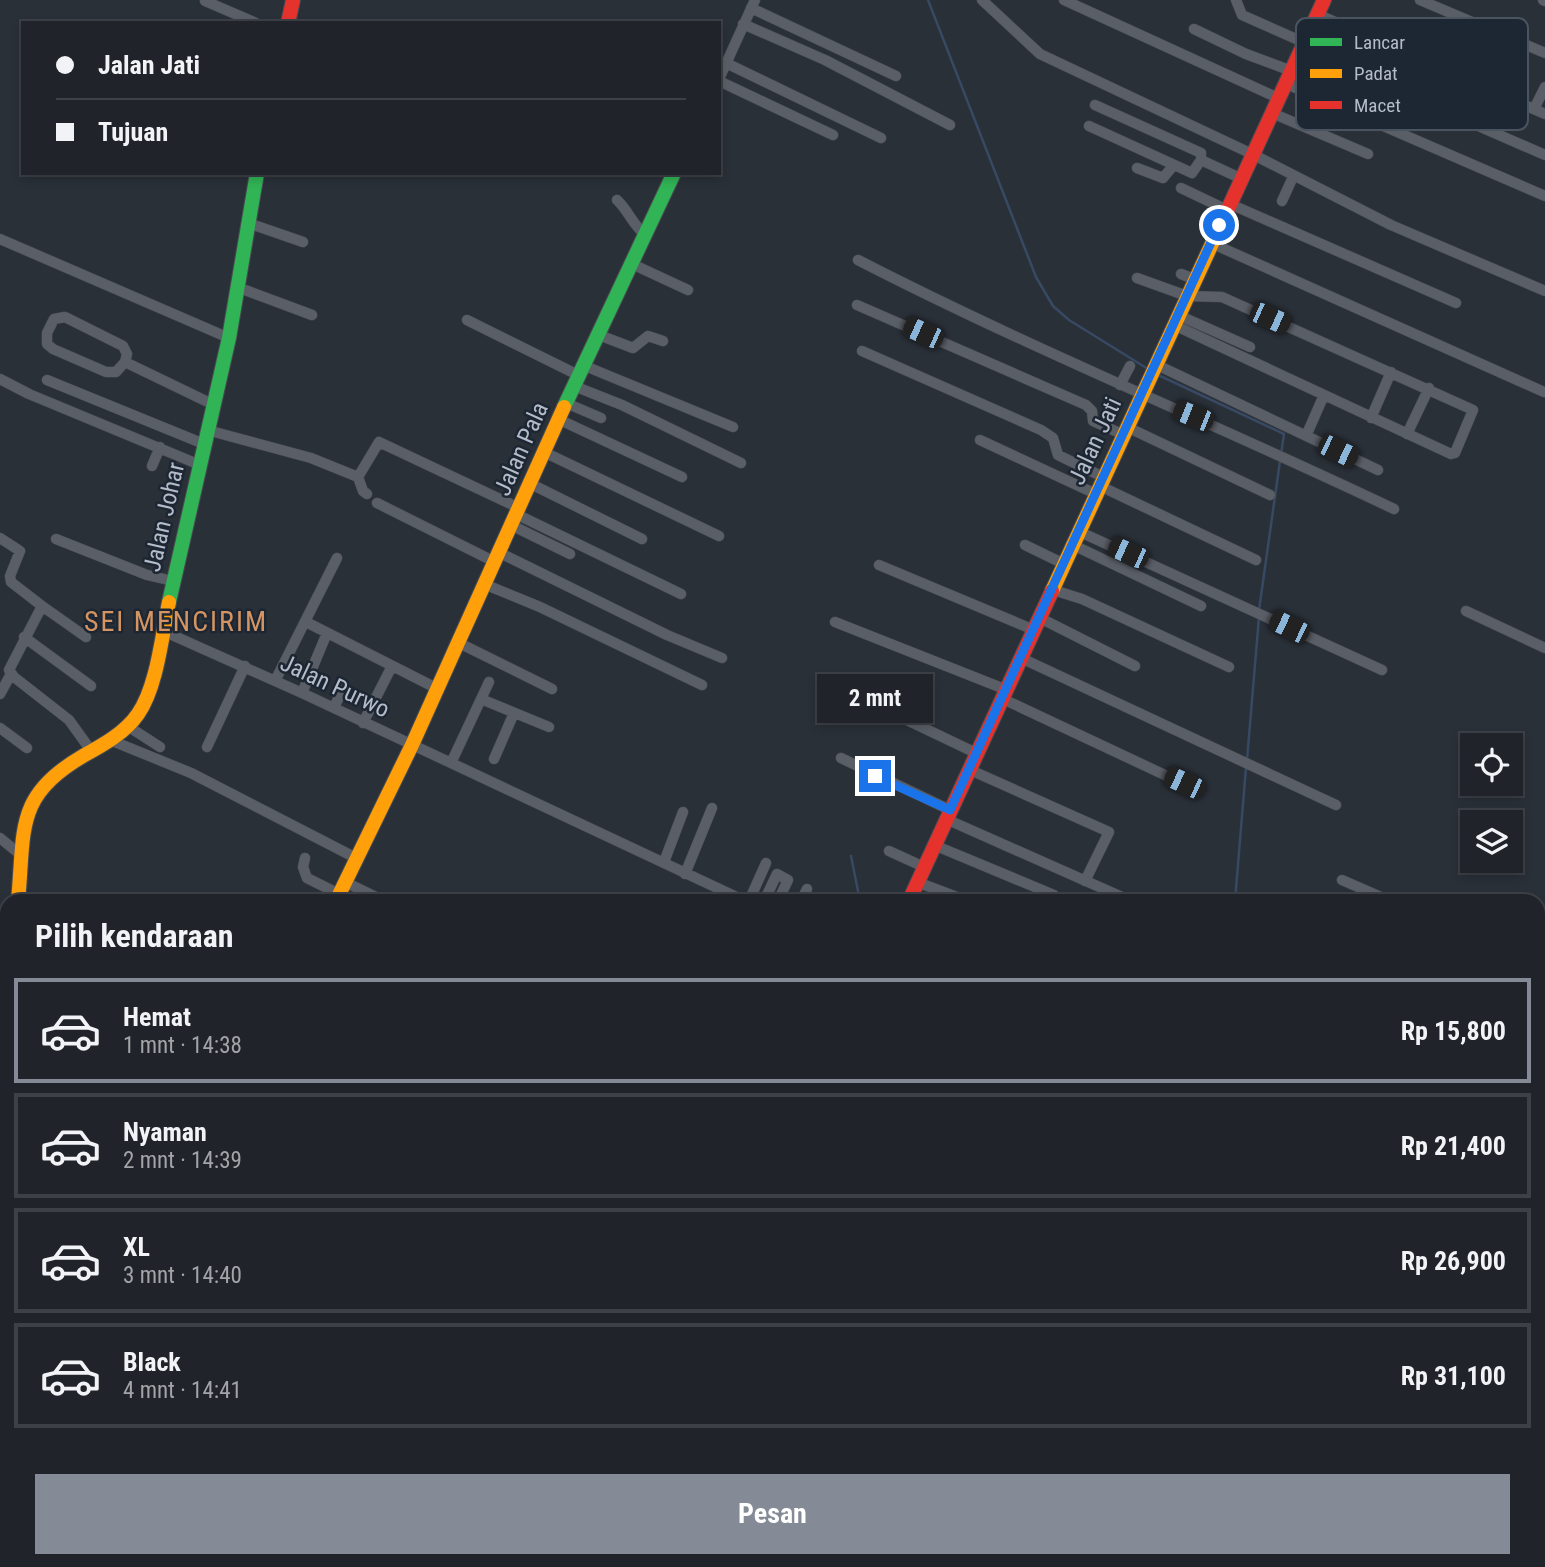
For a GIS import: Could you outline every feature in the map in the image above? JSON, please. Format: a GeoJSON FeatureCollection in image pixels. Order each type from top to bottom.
{"type":"FeatureCollection","features":[{"type":"Feature","properties":{"kind":"street"},"geometry":{"type":"LineString","coordinates":[[288,21],[293,0]]}},
{"type":"Feature","properties":{"kind":"street"},"geometry":{"type":"LineString","coordinates":[[982,0],[1040,54],[1252,154],[1391,225],[1545,291]]}},
{"type":"Feature","properties":{"kind":"street"},"geometry":{"type":"LineString","coordinates":[[1063,0],[1278,98]]}},
{"type":"Feature","properties":{"kind":"street"},"geometry":{"type":"LineString","coordinates":[[1236,0],[1240,14],[1296,42]]}},
{"type":"Feature","properties":{"kind":"street","name":"Jalan Jati"},"geometry":{"type":"LineString","coordinates":[[1315,18],[1324,0]]}},
{"type":"Feature","properties":{"kind":"street"},"geometry":{"type":"LineString","coordinates":[[1420,0],[1462,18]]}},
{"type":"Feature","properties":{"kind":"street"},"geometry":{"type":"LineString","coordinates":[[205,1],[251,21]]}},
{"type":"Feature","properties":{"kind":"street"},"geometry":{"type":"LineString","coordinates":[[721,75],[753,4],[896,76]]}},
{"type":"Feature","properties":{"kind":"street"},"geometry":{"type":"LineString","coordinates":[[1317,14],[1326,18]]}},
{"type":"Feature","properties":{"kind":"street"},"geometry":{"type":"LineString","coordinates":[[743,24],[825,60],[950,125]]}},
{"type":"Feature","properties":{"kind":"street"},"geometry":{"type":"LineString","coordinates":[[1194,29],[1296,81]]}},
{"type":"Feature","properties":{"kind":"street"},"geometry":{"type":"LineString","coordinates":[[1528,46],[1545,53]]}},
{"type":"Feature","properties":{"kind":"street","name":"Jalan Jati"},"geometry":{"type":"LineString","coordinates":[[912,894],[1187,296],[1188,276],[1211,243],[1296,58]]}},
{"type":"Feature","properties":{"kind":"street"},"geometry":{"type":"LineString","coordinates":[[726,63],[881,138]]}},
{"type":"Feature","properties":{"kind":"street"},"geometry":{"type":"LineString","coordinates":[[721,81],[833,135]]}},
{"type":"Feature","properties":{"kind":"street"},"geometry":{"type":"LineString","coordinates":[[1534,109],[1545,87]]}},
{"type":"Feature","properties":{"kind":"street"},"geometry":{"type":"LineString","coordinates":[[1088,125],[1173,166],[1194,173],[1201,160],[1201,153],[1095,104]]}},
{"type":"Feature","properties":{"kind":"street"},"geometry":{"type":"LineString","coordinates":[[1528,106],[1545,114]]}},
{"type":"Feature","properties":{"kind":"street"},"geometry":{"type":"LineString","coordinates":[[1272,113],[1296,123]]}},
{"type":"Feature","properties":{"kind":"street"},"geometry":{"type":"LineString","coordinates":[[1312,130],[1368,154]]}},
{"type":"Feature","properties":{"kind":"street"},"geometry":{"type":"LineString","coordinates":[[1402,130],[1545,196]]}},
{"type":"Feature","properties":{"kind":"street"},"geometry":{"type":"LineString","coordinates":[[1490,130],[1545,155]]}},
{"type":"Feature","properties":{"kind":"street"},"geometry":{"type":"LineString","coordinates":[[1201,160],[1240,178]]}},
{"type":"Feature","properties":{"kind":"street"},"geometry":{"type":"LineString","coordinates":[[1137,168],[1163,178],[1173,166]]}},
{"type":"Feature","properties":{"kind":"street","name":"Jalan Johar"},"geometry":{"type":"LineString","coordinates":[[19,894],[22,856],[34,797],[53,777],[129,727],[146,700],[229,338],[257,175]]}},
{"type":"Feature","properties":{"kind":"street","name":"Jalan Pala"},"geometry":{"type":"LineString","coordinates":[[340,892],[412,745],[558,419],[673,175]]}},
{"type":"Feature","properties":{"kind":"street"},"geometry":{"type":"LineString","coordinates":[[1282,201],[1293,177]]}},
{"type":"Feature","properties":{"kind":"street"},"geometry":{"type":"LineString","coordinates":[[1181,188],[1456,303]]}},
{"type":"Feature","properties":{"kind":"street"},"geometry":{"type":"LineString","coordinates":[[617,200],[630,212],[636,226],[646,235]]}},
{"type":"Feature","properties":{"kind":"street"},"geometry":{"type":"LineString","coordinates":[[248,223],[303,242]]}},
{"type":"Feature","properties":{"kind":"street"},"geometry":{"type":"LineString","coordinates":[[0,239],[229,338]]}},
{"type":"Feature","properties":{"kind":"street"},"geometry":{"type":"LineString","coordinates":[[1211,243],[1544,392]]}},
{"type":"Feature","properties":{"kind":"street"},"geometry":{"type":"LineString","coordinates":[[858,260],[1120,385],[1144,389],[1394,509]]}},
{"type":"Feature","properties":{"kind":"street"},"geometry":{"type":"LineString","coordinates":[[632,264],[688,290]]}},
{"type":"Feature","properties":{"kind":"street"},"geometry":{"type":"LineString","coordinates":[[1138,278],[1187,296],[1221,297],[1473,409],[1455,453],[1451,454],[1324,396],[1176,320]]}},
{"type":"Feature","properties":{"kind":"street"},"geometry":{"type":"LineString","coordinates":[[237,286],[312,315]]}},
{"type":"Feature","properties":{"kind":"street"},"geometry":{"type":"LineString","coordinates":[[857,305],[1086,405],[1092,411],[1093,421],[1126,431],[1270,495]]}},
{"type":"Feature","properties":{"kind":"street"},"geometry":{"type":"LineString","coordinates":[[65,317],[123,346],[127,354],[125,362],[117,372],[106,372],[53,349],[47,344],[47,333],[54,319],[65,317]]}},
{"type":"Feature","properties":{"kind":"street"},"geometry":{"type":"LineString","coordinates":[[467,320],[580,376],[733,428]]}},
{"type":"Feature","properties":{"kind":"street"},"geometry":{"type":"LineString","coordinates":[[1176,320],[1250,347]]}},
{"type":"Feature","properties":{"kind":"street"},"geometry":{"type":"LineString","coordinates":[[599,335],[633,348],[648,336],[663,341]]}},
{"type":"Feature","properties":{"kind":"street"},"geometry":{"type":"LineString","coordinates":[[862,351],[1041,430],[1053,438],[1058,455],[1100,486]]}},
{"type":"Feature","properties":{"kind":"street"},"geometry":{"type":"LineString","coordinates":[[125,362],[212,404]]}},
{"type":"Feature","properties":{"kind":"street"},"geometry":{"type":"LineString","coordinates":[[1120,385],[1130,366]]}},
{"type":"Feature","properties":{"kind":"street"},"geometry":{"type":"LineString","coordinates":[[1155,366],[1378,470]]}},
{"type":"Feature","properties":{"kind":"street"},"geometry":{"type":"LineString","coordinates":[[1371,418],[1391,372]]}},
{"type":"Feature","properties":{"kind":"street"},"geometry":{"type":"LineString","coordinates":[[580,376],[622,405],[741,463]]}},
{"type":"Feature","properties":{"kind":"street"},"geometry":{"type":"LineString","coordinates":[[0,379],[29,394],[160,446],[200,465]]}},
{"type":"Feature","properties":{"kind":"street"},"geometry":{"type":"LineString","coordinates":[[47,380],[206,437],[311,458],[358,477],[363,491],[367,494]]}},
{"type":"Feature","properties":{"kind":"street"},"geometry":{"type":"LineString","coordinates":[[1407,434],[1429,388]]}},
{"type":"Feature","properties":{"kind":"street"},"geometry":{"type":"LineString","coordinates":[[1306,436],[1324,396]]}},
{"type":"Feature","properties":{"kind":"street"},"geometry":{"type":"LineString","coordinates":[[566,402],[601,418]]}},
{"type":"Feature","properties":{"kind":"street"},"geometry":{"type":"LineString","coordinates":[[558,419],[682,477]]}},
{"type":"Feature","properties":{"kind":"street"},"geometry":{"type":"LineString","coordinates":[[980,440],[1100,486],[1256,560]]}},
{"type":"Feature","properties":{"kind":"street"},"geometry":{"type":"LineString","coordinates":[[358,477],[379,442],[515,516],[681,594]]}},
{"type":"Feature","properties":{"kind":"street"},"geometry":{"type":"LineString","coordinates":[[152,466],[160,446]]}},
{"type":"Feature","properties":{"kind":"street"},"geometry":{"type":"LineString","coordinates":[[544,452],[719,536]]}},
{"type":"Feature","properties":{"kind":"street"},"geometry":{"type":"LineString","coordinates":[[531,484],[642,539]]}},
{"type":"Feature","properties":{"kind":"street"},"geometry":{"type":"LineString","coordinates":[[377,503],[722,658]]}},
{"type":"Feature","properties":{"kind":"street"},"geometry":{"type":"LineString","coordinates":[[515,516],[570,554]]}},
{"type":"Feature","properties":{"kind":"street"},"geometry":{"type":"LineString","coordinates":[[1075,537],[1201,606]]}},
{"type":"Feature","properties":{"kind":"street"},"geometry":{"type":"LineString","coordinates":[[1075,537],[1252,609],[1382,670]]}},
{"type":"Feature","properties":{"kind":"street"},"geometry":{"type":"LineString","coordinates":[[0,538],[20,551],[10,576],[11,582],[86,636]]}},
{"type":"Feature","properties":{"kind":"street"},"geometry":{"type":"LineString","coordinates":[[56,539],[147,575],[173,581]]}},
{"type":"Feature","properties":{"kind":"street"},"geometry":{"type":"LineString","coordinates":[[1025,545],[1062,563]]}},
{"type":"Feature","properties":{"kind":"street"},"geometry":{"type":"LineString","coordinates":[[275,681],[337,558]]}},
{"type":"Feature","properties":{"kind":"street"},"geometry":{"type":"LineString","coordinates":[[878,565],[1036,623],[1135,666]]}},
{"type":"Feature","properties":{"kind":"street"},"geometry":{"type":"LineString","coordinates":[[484,584],[540,607],[702,685]]}},
{"type":"Feature","properties":{"kind":"street"},"geometry":{"type":"LineString","coordinates":[[1050,589],[1082,599],[1228,667]]}},
{"type":"Feature","properties":{"kind":"street"},"geometry":{"type":"LineString","coordinates":[[42,606],[9,670],[69,720],[92,752]]}},
{"type":"Feature","properties":{"kind":"street"},"geometry":{"type":"LineString","coordinates":[[1466,611],[1545,648]]}},
{"type":"Feature","properties":{"kind":"street"},"geometry":{"type":"LineString","coordinates":[[306,622],[436,688]]}},
{"type":"Feature","properties":{"kind":"street"},"geometry":{"type":"LineString","coordinates":[[835,622],[1005,695],[1184,783]]}},
{"type":"Feature","properties":{"kind":"street","name":"Jalan Purwo"},"geometry":{"type":"LineString","coordinates":[[163,631],[302,693],[731,894]]}},
{"type":"Feature","properties":{"kind":"street"},"geometry":{"type":"LineString","coordinates":[[302,693],[327,633]]}},
{"type":"Feature","properties":{"kind":"street"},"geometry":{"type":"LineString","coordinates":[[24,638],[91,686]]}},
{"type":"Feature","properties":{"kind":"street"},"geometry":{"type":"LineString","coordinates":[[457,642],[552,689]]}},
{"type":"Feature","properties":{"kind":"street"},"geometry":{"type":"LineString","coordinates":[[1021,658],[1336,805]]}},
{"type":"Feature","properties":{"kind":"street"},"geometry":{"type":"LineString","coordinates":[[363,723],[391,666]]}},
{"type":"Feature","properties":{"kind":"street"},"geometry":{"type":"LineString","coordinates":[[207,747],[245,667]]}},
{"type":"Feature","properties":{"kind":"street"},"geometry":{"type":"LineString","coordinates":[[0,694],[11,674]]}},
{"type":"Feature","properties":{"kind":"street"},"geometry":{"type":"LineString","coordinates":[[451,763],[489,682]]}},
{"type":"Feature","properties":{"kind":"street"},"geometry":{"type":"LineString","coordinates":[[334,708],[341,690]]}},
{"type":"Feature","properties":{"kind":"street"},"geometry":{"type":"LineString","coordinates":[[844,690],[976,753]]}},
{"type":"Feature","properties":{"kind":"street"},"geometry":{"type":"LineString","coordinates":[[481,699],[550,727]]}},
{"type":"Feature","properties":{"kind":"street"},"geometry":{"type":"LineString","coordinates":[[494,759],[514,713]]}},
{"type":"Feature","properties":{"kind":"street"},"geometry":{"type":"LineString","coordinates":[[129,727],[160,747]]}},
{"type":"Feature","properties":{"kind":"street"},"geometry":{"type":"LineString","coordinates":[[0,728],[27,748]]}},
{"type":"Feature","properties":{"kind":"street"},"geometry":{"type":"LineString","coordinates":[[110,740],[191,773],[356,858]]}},
{"type":"Feature","properties":{"kind":"street"},"geometry":{"type":"LineString","coordinates":[[841,758],[948,815],[1115,894]]}},
{"type":"Feature","properties":{"kind":"street"},"geometry":{"type":"LineString","coordinates":[[968,769],[1109,832],[1085,881]]}},
{"type":"Feature","properties":{"kind":"street"},"geometry":{"type":"LineString","coordinates":[[685,874],[712,808]]}},
{"type":"Feature","properties":{"kind":"street"},"geometry":{"type":"LineString","coordinates":[[664,862],[683,812]]}},
{"type":"Feature","properties":{"kind":"street"},"geometry":{"type":"LineString","coordinates":[[0,838],[22,856]]}},
{"type":"Feature","properties":{"kind":"street"},"geometry":{"type":"LineString","coordinates":[[934,845],[1052,894]]}},
{"type":"Feature","properties":{"kind":"street"},"geometry":{"type":"LineString","coordinates":[[889,851],[924,867]]}},
{"type":"Feature","properties":{"kind":"street"},"geometry":{"type":"LineString","coordinates":[[305,858],[303,867],[307,878],[340,892]]}},
{"type":"Feature","properties":{"kind":"street"},"geometry":{"type":"LineString","coordinates":[[750,894],[766,863]]}},
{"type":"Feature","properties":{"kind":"street"},"geometry":{"type":"LineString","coordinates":[[767,894],[777,874],[788,880],[781,894]]}},
{"type":"Feature","properties":{"kind":"street"},"geometry":{"type":"LineString","coordinates":[[1342,880],[1374,894]]}},
{"type":"Feature","properties":{"kind":"street"},"geometry":{"type":"LineString","coordinates":[[917,882],[949,894]]}},
{"type":"Feature","properties":{"kind":"street"},"geometry":{"type":"LineString","coordinates":[[804,894],[807,888]]}},
{"type":"Feature","properties":{"kind":"waterway"},"geometry":{"type":"LineString","coordinates":[[928,0],[1036,277],[1053,306],[1069,320],[1148,369]]}},
{"type":"Feature","properties":{"kind":"waterway"},"geometry":{"type":"LineString","coordinates":[[1156,374],[1284,434],[1281,454]]}},
{"type":"Feature","properties":{"kind":"waterway"},"geometry":{"type":"LineString","coordinates":[[1259,610],[1280,461]]}},
{"type":"Feature","properties":{"kind":"waterway"},"geometry":{"type":"LineString","coordinates":[[1247,760],[1259,617]]}},
{"type":"Feature","properties":{"kind":"waterway"},"geometry":{"type":"LineString","coordinates":[[1236,894],[1246,767]]}},
{"type":"Feature","properties":{"kind":"waterway"},"geometry":{"type":"LineString","coordinates":[[851,856],[859,894]]}},
{"type":"Feature","properties":{"kind":"traffic: fast"},"geometry":{"type":"LineString","coordinates":[[169,602],[229,338],[257,175]]}},
{"type":"Feature","properties":{"kind":"traffic: fast"},"geometry":{"type":"LineString","coordinates":[[564,407],[673,175]]}},
{"type":"Feature","properties":{"kind":"traffic: slow"},"geometry":{"type":"LineString","coordinates":[[1052,591],[1222,222]]}},
{"type":"Feature","properties":{"kind":"traffic: slow"},"geometry":{"type":"LineString","coordinates":[[339,894],[412,745],[564,407]]}},
{"type":"Feature","properties":{"kind":"traffic: slow"},"geometry":{"type":"LineString","coordinates":[[19,894],[23,834],[34,801],[61,771],[113,738],[138,714],[150,690],[169,602]]}},
{"type":"Feature","properties":{"kind":"traffic: jam"},"geometry":{"type":"LineString","coordinates":[[288,21],[293,0]]}},
{"type":"Feature","properties":{"kind":"traffic: jam"},"geometry":{"type":"LineString","coordinates":[[1316,18],[1324,0]]}},
{"type":"Feature","properties":{"kind":"traffic: jam"},"geometry":{"type":"LineString","coordinates":[[1222,222],[1296,61]]}},
{"type":"Feature","properties":{"kind":"traffic: jam"},"geometry":{"type":"LineString","coordinates":[[912,894],[1052,591]]}},
{"type":"Feature","properties":{"kind":"district","name":"SEI MENCIRIM"},"geometry":{"type":"Point","coordinates":[176,621]}},
{"type":"Feature","properties":{"kind":"route"},"geometry":{"type":"LineString","coordinates":[[875,776],[950,810],[1219,225]]}}]}
